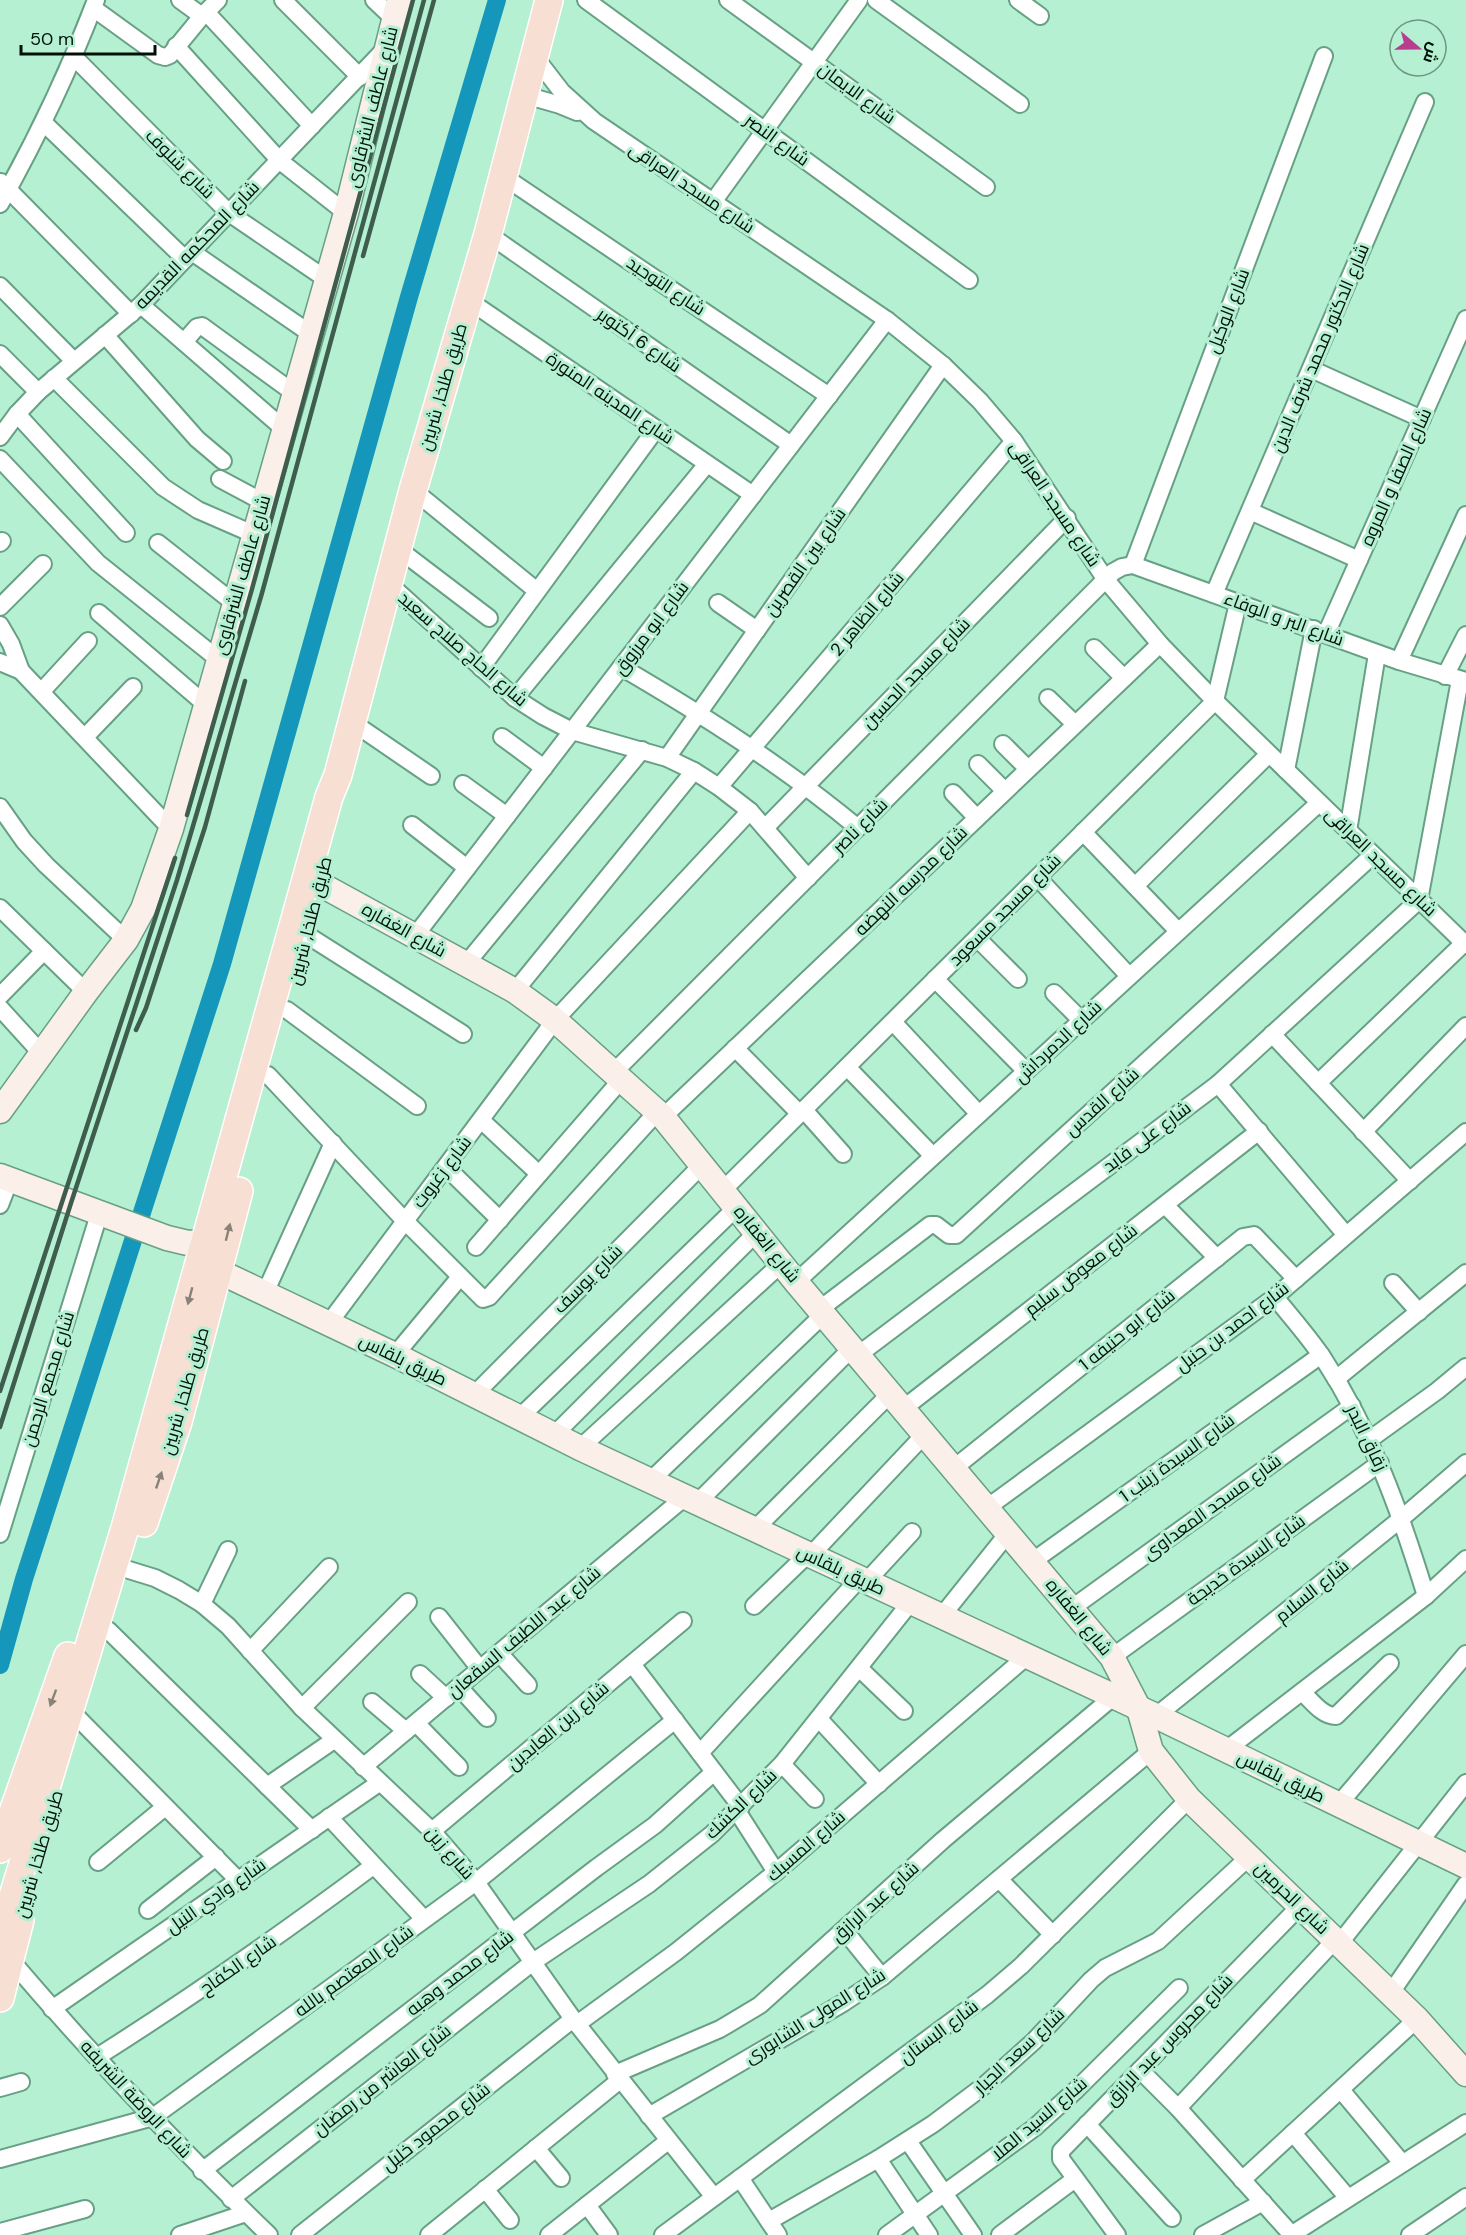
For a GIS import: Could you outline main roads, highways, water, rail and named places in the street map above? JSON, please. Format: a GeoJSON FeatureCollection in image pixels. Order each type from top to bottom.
{"type":"FeatureCollection","features":[{"type":"Feature","properties":{"kind":"main road","name":"طريق طلخا, شربين"},"geometry":{"type":"LineString","coordinates":[[208,1270],[205,1242],[338,799],[338,776],[397,548],[488,234],[549,0]]}},
{"type":"Feature","properties":{"kind":"main road","name":"طريق طلخا, شربين"},"geometry":{"type":"LineString","coordinates":[[4,1949],[78,1718],[129,1570],[208,1270],[268,1075],[307,935],[314,881]]}},
{"type":"Feature","properties":{"kind":"main road","name":"طريق طلخا, شربين"},"geometry":{"type":"LineString","coordinates":[[0,1998],[4,1949],[125,1528],[167,1420]]}},
{"type":"Feature","properties":{"kind":"main road"},"geometry":{"type":"LineString","coordinates":[[0,1849],[72,1646],[125,1528]]}},
{"type":"Feature","properties":{"kind":"waterway"},"geometry":{"type":"LineString","coordinates":[[0,1665],[24,1579],[222,964],[409,297],[497,0]]}},
{"type":"Feature","properties":{"kind":"railway"},"geometry":{"type":"LineString","coordinates":[[187,815],[252,589],[413,0]]}},
{"type":"Feature","properties":{"kind":"railway"},"geometry":{"type":"LineString","coordinates":[[0,1427],[177,880],[262,593],[424,0]]}},
{"type":"Feature","properties":{"kind":"railway"},"geometry":{"type":"LineString","coordinates":[[363,256],[434,0]]}},
{"type":"Feature","properties":{"kind":"railway"},"geometry":{"type":"LineString","coordinates":[[136,1030],[146,1008],[205,827],[245,681]]}},
{"type":"Feature","properties":{"kind":"railway"},"geometry":{"type":"LineString","coordinates":[[0,1391],[175,858]]}}]}
